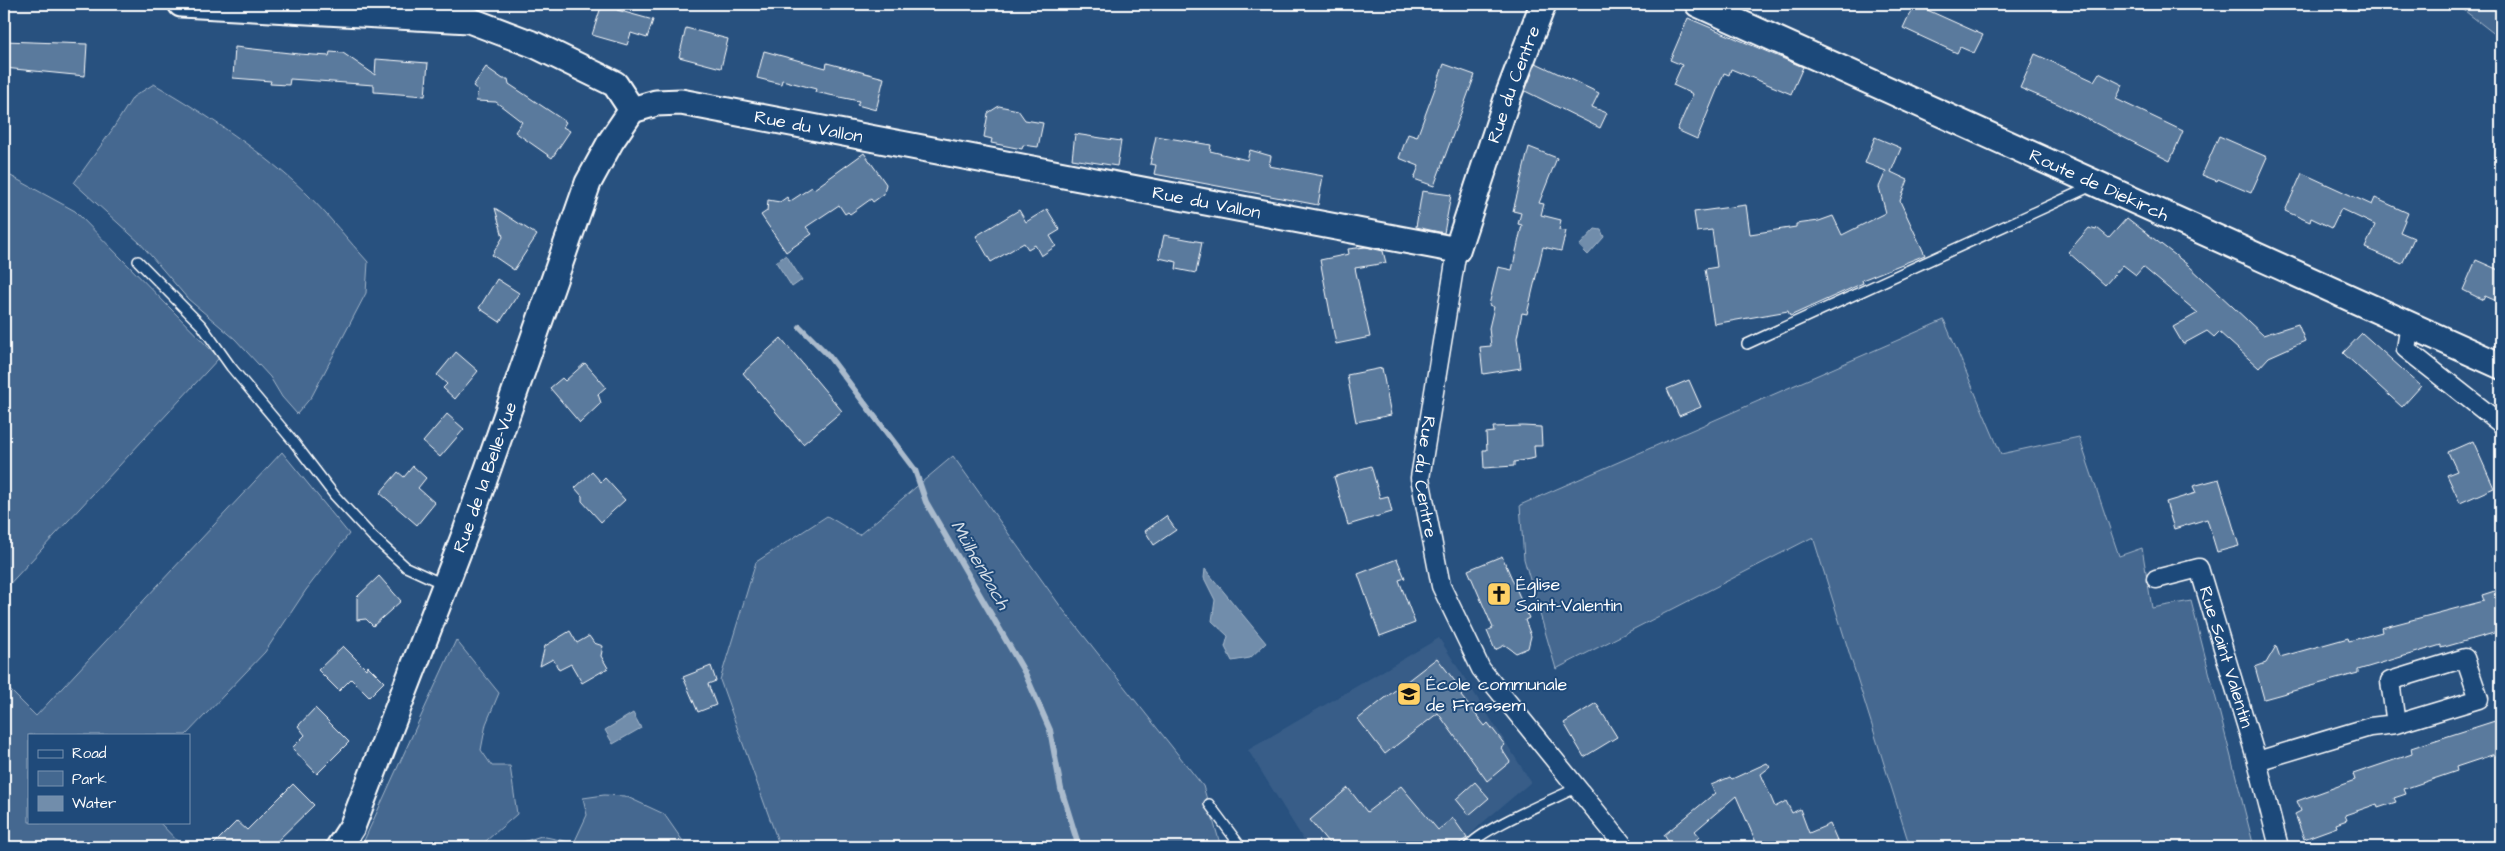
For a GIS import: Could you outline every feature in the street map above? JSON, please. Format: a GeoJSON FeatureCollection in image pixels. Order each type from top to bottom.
{"type":"FeatureCollection","features":[{"type":"Feature","properties":{"kind":"street"},"geometry":{"type":"LineString","coordinates":[[181,4],[469,20],[535,45],[615,84],[632,110]]}},
{"type":"Feature","properties":{"kind":"street","name":"Rue du Centre"},"geometry":{"type":"LineString","coordinates":[[1543,4],[1509,93],[1457,250],[1420,478],[1441,586],[1480,669],[1625,847]]}},
{"type":"Feature","properties":{"kind":"street","name":"Route de Diekirch"},"geometry":{"type":"LineString","coordinates":[[1698,4],[2501,366]]}},
{"type":"Feature","properties":{"kind":"street","name":"Rue du Vallon"},"geometry":{"type":"LineString","coordinates":[[632,110],[656,103],[681,102],[1457,250]]}},
{"type":"Feature","properties":{"kind":"street","name":"Rue de la Belle-Vue"},"geometry":{"type":"LineString","coordinates":[[339,847],[352,827],[446,585],[588,183],[611,141],[632,110]]}},
{"type":"Feature","properties":{"kind":"street"},"geometry":{"type":"LineString","coordinates":[[2410,324],[2406,350],[2501,424]]}},
{"type":"Feature","properties":{"kind":"street","name":"Rue Saint Valentin"},"geometry":{"type":"LineString","coordinates":[[2156,579],[2199,568],[2257,761],[2279,847]]}},
{"type":"Feature","properties":{"kind":"street"},"geometry":{"type":"LineString","coordinates":[[2257,761],[2370,727],[2396,724],[2478,700],[2465,658],[2390,681],[2396,724]]}},
{"type":"Feature","properties":{"kind":"lane"},"geometry":{"type":"LineString","coordinates":[[1747,344],[2098,183]]}},
{"type":"Feature","properties":{"kind":"lane"},"geometry":{"type":"LineString","coordinates":[[138,261],[202,326],[231,367],[293,440],[335,496],[372,536],[406,567],[446,585]]}},
{"type":"Feature","properties":{"kind":"lane"},"geometry":{"type":"LineString","coordinates":[[1468,847],[1492,828],[1576,788]]}},
{"type":"Feature","properties":{"kind":"lane"},"geometry":{"type":"LineString","coordinates":[[1209,804],[1241,847]]}},
{"type":"Feature","properties":{"kind":"shaded area","name":"École communale de Frassem"},"geometry":{"type":"Polygon","coordinates":[[[1439,638],[1531,782],[1481,824],[1458,847],[1308,847],[1248,750],[1439,638]]]}},
{"type":"Feature","properties":{"kind":"green space"},"geometry":{"type":"Polygon","coordinates":[[[2456,4],[2501,4],[2501,39],[2456,4]]]}},
{"type":"Feature","properties":{"kind":"green space"},"geometry":{"type":"Polygon","coordinates":[[[154,84],[214,121],[275,166],[317,204],[368,262],[366,293],[312,396],[297,414],[282,397],[270,377],[235,339],[188,299],[140,243],[74,183],[133,97],[154,84]]]}},
{"type":"Feature","properties":{"kind":"green space"},"geometry":{"type":"Polygon","coordinates":[[[4,174],[75,211],[219,358],[4,590],[4,174]]]}},
{"type":"Feature","properties":{"kind":"green space"},"geometry":{"type":"Polygon","coordinates":[[[1944,320],[2001,454],[2079,437],[2119,556],[2142,548],[2152,608],[2191,601],[2254,847],[1910,847],[1813,537],[1556,669],[1524,559],[1520,505],[1944,320]]]}},
{"type":"Feature","properties":{"kind":"green space"},"geometry":{"type":"Polygon","coordinates":[[[282,452],[349,534],[306,590],[265,652],[187,734],[28,734],[28,824],[161,824],[183,847],[4,847],[4,684],[36,716],[282,452]]]}},
{"type":"Feature","properties":{"kind":"green space"},"geometry":{"type":"Polygon","coordinates":[[[953,456],[1061,607],[1203,786],[1221,847],[780,847],[720,680],[756,562],[827,516],[859,535],[953,456]]]}},
{"type":"Feature","properties":{"kind":"green space"},"geometry":{"type":"Polygon","coordinates":[[[456,640],[499,693],[486,724],[481,750],[492,766],[510,766],[517,814],[479,847],[361,847],[456,640]]]}},
{"type":"Feature","properties":{"kind":"green space"},"geometry":{"type":"Polygon","coordinates":[[[604,795],[625,796],[664,814],[687,847],[508,847],[541,836],[574,843],[587,815],[583,798],[604,795]]]}},
{"type":"Feature","properties":{"kind":"water"},"geometry":{"type":"Polygon","coordinates":[[[1595,229],[1601,230],[1604,237],[1588,255],[1579,246],[1595,229]]]}},
{"type":"Feature","properties":{"kind":"water"},"geometry":{"type":"Polygon","coordinates":[[[786,255],[802,280],[792,287],[776,262],[786,255]]]}},
{"type":"Feature","properties":{"kind":"water"},"geometry":{"type":"Polygon","coordinates":[[[1205,569],[1266,643],[1250,658],[1232,661],[1225,647],[1228,636],[1212,621],[1215,600],[1204,578],[1205,569]]]}},
{"type":"Feature","properties":{"kind":"water"},"geometry":{"type":"Polygon","coordinates":[[[633,713],[641,728],[613,744],[605,730],[633,713]]]}},
{"type":"Feature","properties":{"kind":"building"},"geometry":{"type":"Polygon","coordinates":[[[602,4],[618,4],[617,10],[653,20],[647,38],[631,33],[627,45],[592,35],[602,4]]]}},
{"type":"Feature","properties":{"kind":"building"},"geometry":{"type":"Polygon","coordinates":[[[1914,4],[1983,35],[1974,53],[1960,47],[1957,53],[1903,28],[1914,4]]]}},
{"type":"Feature","properties":{"kind":"building"},"geometry":{"type":"Polygon","coordinates":[[[1688,18],[1803,67],[1791,94],[1731,69],[1729,75],[1724,73],[1697,139],[1677,130],[1693,94],[1673,85],[1682,65],[1670,60],[1688,18]]]}},
{"type":"Feature","properties":{"kind":"building"},"geometry":{"type":"Polygon","coordinates":[[[686,28],[728,39],[721,68],[679,57],[686,28]]]}},
{"type":"Feature","properties":{"kind":"building"},"geometry":{"type":"Polygon","coordinates":[[[4,41],[87,44],[85,76],[4,68],[4,41]]]}},
{"type":"Feature","properties":{"kind":"building"},"geometry":{"type":"Polygon","coordinates":[[[235,47],[329,56],[330,52],[343,53],[375,75],[376,59],[428,63],[425,96],[374,92],[374,85],[290,79],[289,85],[270,84],[271,81],[233,78],[235,47]]]}},
{"type":"Feature","properties":{"kind":"building"},"geometry":{"type":"Polygon","coordinates":[[[764,51],[826,68],[827,63],[884,78],[876,110],[857,105],[859,101],[815,92],[816,89],[782,80],[781,84],[757,78],[764,51]]]}},
{"type":"Feature","properties":{"kind":"building"},"geometry":{"type":"Polygon","coordinates":[[[2035,54],[2094,81],[2099,73],[2123,85],[2116,99],[2183,131],[2170,161],[2058,104],[2020,88],[2035,54]]]}},
{"type":"Feature","properties":{"kind":"building"},"geometry":{"type":"Polygon","coordinates":[[[1536,63],[1599,93],[1592,107],[1607,113],[1600,128],[1525,91],[1536,63]]]}},
{"type":"Feature","properties":{"kind":"building"},"geometry":{"type":"Polygon","coordinates":[[[1444,64],[1475,75],[1434,186],[1414,179],[1419,166],[1399,158],[1408,134],[1417,137],[1444,64]]]}},
{"type":"Feature","properties":{"kind":"building"},"geometry":{"type":"Polygon","coordinates":[[[486,67],[503,79],[508,79],[509,84],[566,122],[563,127],[570,131],[552,158],[515,132],[522,122],[496,102],[476,101],[478,90],[473,86],[486,67]]]}},
{"type":"Feature","properties":{"kind":"building"},"geometry":{"type":"Polygon","coordinates":[[[999,106],[1018,110],[1025,120],[1043,123],[1038,147],[1023,145],[1022,149],[991,143],[992,139],[984,137],[988,113],[999,106]]]}},
{"type":"Feature","properties":{"kind":"building"},"geometry":{"type":"Polygon","coordinates":[[[1075,134],[1121,141],[1117,166],[1072,159],[1075,134]]]}},
{"type":"Feature","properties":{"kind":"building"},"geometry":{"type":"Polygon","coordinates":[[[1156,136],[1211,145],[1210,151],[1247,160],[1250,150],[1271,156],[1269,166],[1323,176],[1318,205],[1154,174],[1156,165],[1150,164],[1156,136]]]}},
{"type":"Feature","properties":{"kind":"building"},"geometry":{"type":"Polygon","coordinates":[[[2219,136],[2267,157],[2251,193],[2218,179],[2217,181],[2202,175],[2219,136]]]}},
{"type":"Feature","properties":{"kind":"building"},"geometry":{"type":"Polygon","coordinates":[[[1875,137],[1901,148],[1891,172],[1908,180],[1900,201],[1925,255],[1862,280],[1863,283],[1790,316],[1788,311],[1714,324],[1705,269],[1717,267],[1712,230],[1697,232],[1694,212],[1746,205],[1750,234],[1796,227],[1796,224],[1819,221],[1833,216],[1842,235],[1886,213],[1879,187],[1886,171],[1865,163],[1875,137]]]}},
{"type":"Feature","properties":{"kind":"building"},"geometry":{"type":"Polygon","coordinates":[[[1529,147],[1557,158],[1539,203],[1544,204],[1541,215],[1561,220],[1559,230],[1566,231],[1561,251],[1543,247],[1527,314],[1522,313],[1517,338],[1521,368],[1483,374],[1480,347],[1491,346],[1489,328],[1494,307],[1489,305],[1498,267],[1512,270],[1522,225],[1518,224],[1521,213],[1513,211],[1529,147]]]}},
{"type":"Feature","properties":{"kind":"building"},"geometry":{"type":"Polygon","coordinates":[[[864,153],[886,184],[884,194],[873,202],[871,199],[850,214],[848,212],[845,214],[839,205],[806,227],[812,234],[786,252],[761,215],[767,211],[768,200],[780,202],[787,197],[789,202],[812,187],[814,189],[864,153]]]}},
{"type":"Feature","properties":{"kind":"building"},"geometry":{"type":"Polygon","coordinates":[[[2302,173],[2372,205],[2375,198],[2408,213],[2400,232],[2414,238],[2402,264],[2365,248],[2375,225],[2341,209],[2332,228],[2311,218],[2310,222],[2285,211],[2302,173]]]}},
{"type":"Feature","properties":{"kind":"building"},"geometry":{"type":"Polygon","coordinates":[[[1422,191],[1451,195],[1444,233],[1416,227],[1422,191]]]}},
{"type":"Feature","properties":{"kind":"building"},"geometry":{"type":"Polygon","coordinates":[[[495,208],[537,235],[514,270],[492,255],[503,237],[495,208]]]}},
{"type":"Feature","properties":{"kind":"building"},"geometry":{"type":"Polygon","coordinates":[[[1047,209],[1060,230],[1050,236],[1056,246],[1041,256],[1035,245],[1028,249],[1024,243],[991,262],[976,236],[1019,210],[1026,222],[1047,209]]]}},
{"type":"Feature","properties":{"kind":"building"},"geometry":{"type":"Polygon","coordinates":[[[2127,218],[2188,265],[2263,335],[2298,324],[2305,341],[2269,357],[2259,368],[2219,332],[2214,337],[2207,331],[2183,344],[2173,327],[2198,313],[2143,267],[2136,275],[2123,265],[2105,285],[2068,252],[2089,228],[2096,230],[2097,228],[2109,238],[2127,218]]]}},
{"type":"Feature","properties":{"kind":"building"},"geometry":{"type":"Polygon","coordinates":[[[1164,235],[1202,242],[1196,273],[1176,269],[1177,262],[1159,258],[1164,235]]]}},
{"type":"Feature","properties":{"kind":"building"},"geometry":{"type":"Polygon","coordinates":[[[1366,247],[1383,251],[1386,263],[1355,268],[1370,337],[1336,344],[1320,260],[1349,254],[1348,249],[1366,247]]]}},
{"type":"Feature","properties":{"kind":"building"},"geometry":{"type":"Polygon","coordinates":[[[2476,260],[2501,271],[2501,303],[2485,296],[2483,300],[2463,290],[2476,260]]]}},
{"type":"Feature","properties":{"kind":"building"},"geometry":{"type":"Polygon","coordinates":[[[497,279],[519,293],[500,322],[479,308],[497,279]]]}},
{"type":"Feature","properties":{"kind":"building"},"geometry":{"type":"Polygon","coordinates":[[[2362,333],[2421,386],[2402,407],[2343,353],[2362,333]]]}},
{"type":"Feature","properties":{"kind":"building"},"geometry":{"type":"Polygon","coordinates":[[[781,338],[842,411],[803,444],[743,373],[781,338]]]}},
{"type":"Feature","properties":{"kind":"building"},"geometry":{"type":"Polygon","coordinates":[[[456,352],[478,371],[455,399],[443,388],[447,384],[437,375],[456,352]]]}},
{"type":"Feature","properties":{"kind":"building"},"geometry":{"type":"Polygon","coordinates":[[[585,363],[606,387],[598,394],[601,403],[580,423],[550,388],[562,378],[565,381],[585,363]]]}},
{"type":"Feature","properties":{"kind":"building"},"geometry":{"type":"Polygon","coordinates":[[[1382,368],[1391,415],[1356,422],[1347,375],[1382,368]]]}},
{"type":"Feature","properties":{"kind":"building"},"geometry":{"type":"Polygon","coordinates":[[[1689,380],[1701,407],[1679,416],[1667,389],[1689,380]]]}},
{"type":"Feature","properties":{"kind":"building"},"geometry":{"type":"Polygon","coordinates":[[[447,414],[464,429],[440,457],[423,442],[447,414]]]}},
{"type":"Feature","properties":{"kind":"building"},"geometry":{"type":"Polygon","coordinates":[[[1493,427],[1541,427],[1542,446],[1534,446],[1535,458],[1514,462],[1514,466],[1484,468],[1483,450],[1487,450],[1486,433],[1494,432],[1493,427]]]}},
{"type":"Feature","properties":{"kind":"building"},"geometry":{"type":"Polygon","coordinates":[[[2473,441],[2494,488],[2460,503],[2447,475],[2457,471],[2448,452],[2473,441]]]}},
{"type":"Feature","properties":{"kind":"building"},"geometry":{"type":"Polygon","coordinates":[[[413,466],[426,478],[418,488],[435,503],[417,525],[380,493],[398,472],[404,477],[413,466]]]}},
{"type":"Feature","properties":{"kind":"building"},"geometry":{"type":"Polygon","coordinates":[[[1371,466],[1380,498],[1388,496],[1392,512],[1348,525],[1334,477],[1371,466]]]}},
{"type":"Feature","properties":{"kind":"building"},"geometry":{"type":"Polygon","coordinates":[[[592,472],[601,482],[605,478],[625,500],[601,522],[582,501],[582,496],[575,488],[592,472]]]}},
{"type":"Feature","properties":{"kind":"building"},"geometry":{"type":"Polygon","coordinates":[[[2219,479],[2239,546],[2217,552],[2207,519],[2174,529],[2166,502],[2196,493],[2193,486],[2219,479]]]}},
{"type":"Feature","properties":{"kind":"building"},"geometry":{"type":"Polygon","coordinates":[[[1166,516],[1176,530],[1154,545],[1145,531],[1166,516]]]}},
{"type":"Feature","properties":{"kind":"building","name":"Église Saint-Valentin"},"geometry":{"type":"Polygon","coordinates":[[[1502,556],[1529,618],[1525,620],[1531,636],[1528,648],[1516,653],[1505,645],[1495,650],[1487,631],[1493,628],[1468,570],[1502,556]]]}},
{"type":"Feature","properties":{"kind":"building"},"geometry":{"type":"Polygon","coordinates":[[[1397,559],[1405,578],[1399,580],[1415,623],[1380,636],[1358,574],[1397,559]]]}},
{"type":"Feature","properties":{"kind":"building"},"geometry":{"type":"Polygon","coordinates":[[[379,576],[401,601],[373,626],[366,619],[357,620],[357,597],[379,576]]]}},
{"type":"Feature","properties":{"kind":"building"},"geometry":{"type":"Polygon","coordinates":[[[2501,589],[2501,631],[2441,648],[2441,645],[2358,670],[2358,673],[2264,699],[2255,667],[2266,663],[2276,646],[2280,657],[2348,638],[2349,641],[2382,632],[2381,628],[2484,601],[2482,595],[2501,589]]]}},
{"type":"Feature","properties":{"kind":"building"},"geometry":{"type":"Polygon","coordinates":[[[570,631],[577,643],[589,636],[594,643],[603,646],[601,656],[608,668],[582,683],[571,664],[559,670],[553,659],[540,666],[545,646],[570,631]]]}},
{"type":"Feature","properties":{"kind":"building"},"geometry":{"type":"Polygon","coordinates":[[[343,646],[366,669],[368,666],[384,682],[369,697],[351,679],[339,691],[318,670],[343,646]]]}},
{"type":"Feature","properties":{"kind":"building"},"geometry":{"type":"Polygon","coordinates":[[[1437,658],[1464,693],[1461,696],[1485,726],[1488,723],[1505,745],[1501,748],[1510,762],[1487,781],[1438,713],[1385,754],[1358,719],[1437,658]]]}},
{"type":"Feature","properties":{"kind":"building"},"geometry":{"type":"Polygon","coordinates":[[[711,666],[716,681],[708,684],[716,705],[698,712],[683,677],[711,666]]]}},
{"type":"Feature","properties":{"kind":"building"},"geometry":{"type":"Polygon","coordinates":[[[1596,703],[1617,737],[1584,757],[1564,723],[1596,703]]]}},
{"type":"Feature","properties":{"kind":"building"},"geometry":{"type":"Polygon","coordinates":[[[315,708],[349,742],[317,774],[292,748],[305,735],[298,726],[315,708]]]}},
{"type":"Feature","properties":{"kind":"building"},"geometry":{"type":"Polygon","coordinates":[[[2501,719],[2501,752],[2456,767],[2457,771],[2404,789],[2406,794],[2394,798],[2396,802],[2378,808],[2377,804],[2345,815],[2347,820],[2336,824],[2337,827],[2304,839],[2295,814],[2301,811],[2297,801],[2355,780],[2353,774],[2412,754],[2411,748],[2501,719]]]}},
{"type":"Feature","properties":{"kind":"building"},"geometry":{"type":"Polygon","coordinates":[[[1767,763],[1770,767],[1761,774],[1775,807],[1786,801],[1792,813],[1800,809],[1809,833],[1830,824],[1840,847],[1758,847],[1736,796],[1695,831],[1700,837],[1685,847],[1672,847],[1664,835],[1715,793],[1711,785],[1730,777],[1732,779],[1767,763]]]}},
{"type":"Feature","properties":{"kind":"building"},"geometry":{"type":"Polygon","coordinates":[[[1475,782],[1489,798],[1469,815],[1456,799],[1475,782]]]}},
{"type":"Feature","properties":{"kind":"building"},"geometry":{"type":"Polygon","coordinates":[[[293,784],[314,805],[271,847],[211,847],[237,821],[247,830],[293,784]]]}},
{"type":"Feature","properties":{"kind":"building"},"geometry":{"type":"Polygon","coordinates":[[[1401,786],[1438,830],[1453,818],[1467,838],[1454,847],[1332,847],[1310,820],[1348,788],[1367,812],[1401,786]]]}},
{"type":"Feature","properties":{"kind":"waterway","name":"Mülhenbach"},"geometry":{"type":"LineString","coordinates":[[800,327],[828,355],[915,470],[926,502],[1025,673],[1050,730],[1061,789],[1079,847]]}},
{"type":"Feature","properties":{"kind":"place","name":"Église Saint-Valentin"},"geometry":{"type":"Point","coordinates":[1499,594]}},
{"type":"Feature","properties":{"kind":"place","name":"École communale de Frassem"},"geometry":{"type":"Point","coordinates":[1409,694]}}]}
